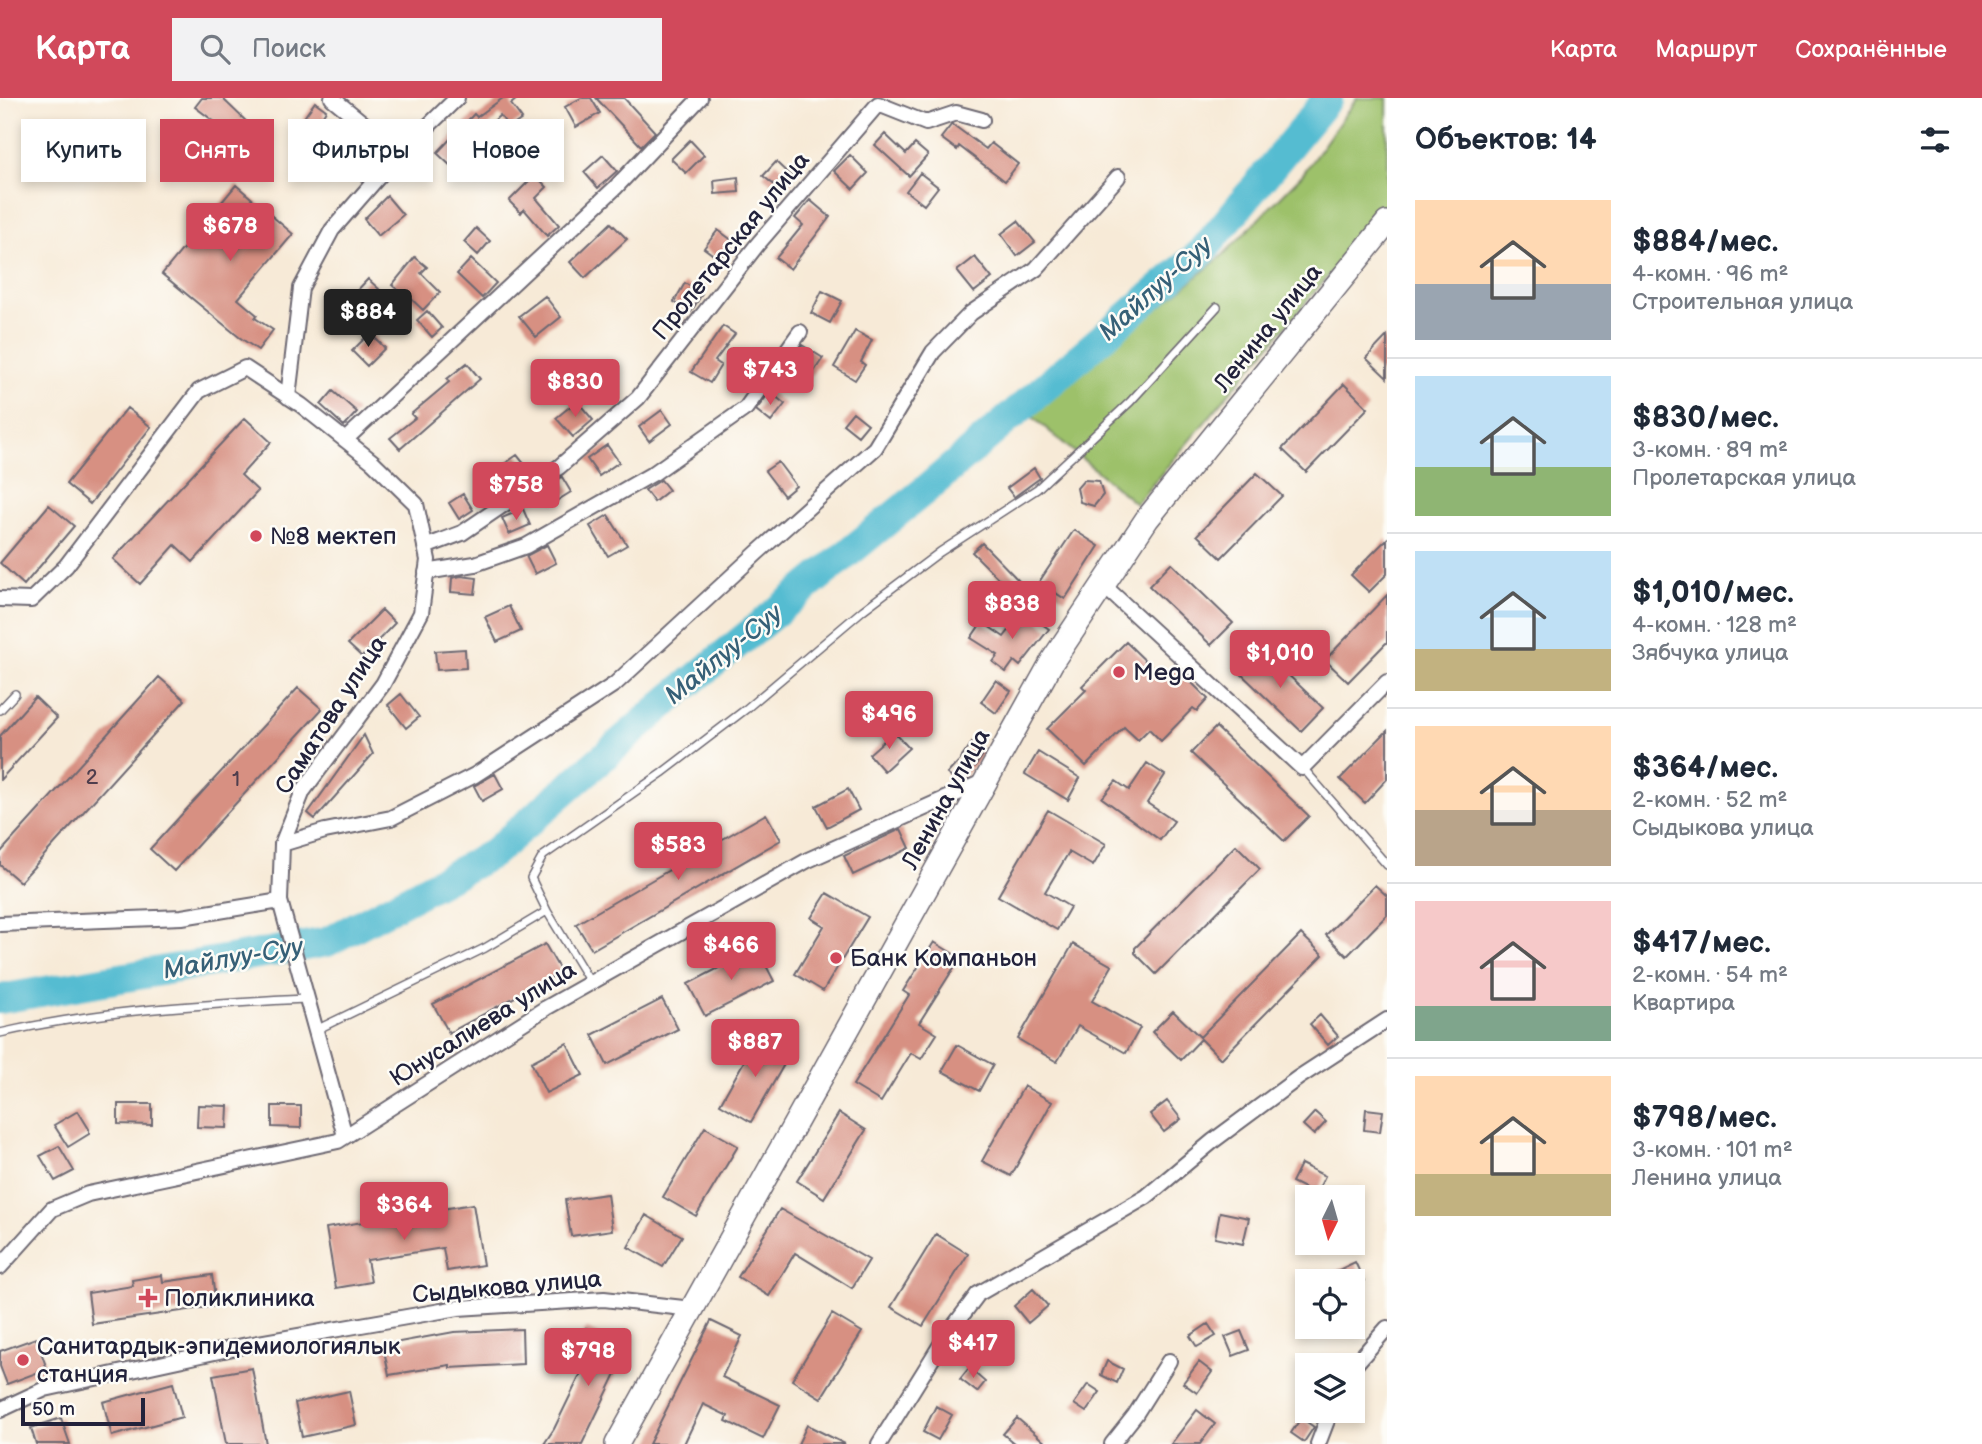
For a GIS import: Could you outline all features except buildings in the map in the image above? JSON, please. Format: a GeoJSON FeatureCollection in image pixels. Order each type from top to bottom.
{"type":"FeatureCollection","features":[{"type":"Feature","properties":{"kind":"main road","name":"Ленина улица"},"geometry":{"type":"LineString","coordinates":[[617,1444],[1053,660],[1147,519],[1387,223]]}},
{"type":"Feature","properties":{"kind":"street"},"geometry":{"type":"LineString","coordinates":[[332,98],[358,119]]}},
{"type":"Feature","properties":{"kind":"street"},"geometry":{"type":"LineString","coordinates":[[433,121],[457,98]]}},
{"type":"Feature","properties":{"kind":"street"},"geometry":{"type":"LineString","coordinates":[[345,440],[615,188],[699,98]]}},
{"type":"Feature","properties":{"kind":"street","name":"Пролетарская улица"},"geometry":{"type":"LineString","coordinates":[[425,547],[462,533],[559,467],[638,398],[757,245],[878,104],[926,123],[956,113],[982,120]]}},
{"type":"Feature","properties":{"kind":"street"},"geometry":{"type":"LineString","coordinates":[[282,844],[325,831],[391,818],[475,775],[615,684],[758,552],[876,449],[933,352],[971,313],[1036,269],[1118,177]]}},
{"type":"Feature","properties":{"kind":"street"},"geometry":{"type":"LineString","coordinates":[[288,397],[301,288],[332,230],[374,182]]}},
{"type":"Feature","properties":{"kind":"street"},"geometry":{"type":"LineString","coordinates":[[426,572],[475,564],[526,546],[654,473],[746,408],[800,332]]}},
{"type":"Feature","properties":{"kind":"street","name":"Саматова улица"},"geometry":{"type":"LineString","coordinates":[[0,599],[31,600],[66,566],[199,391],[245,368],[373,462],[416,504],[428,560],[421,613],[383,684],[303,791],[282,844],[280,901],[345,1136]]}},
{"type":"Feature","properties":{"kind":"street"},"geometry":{"type":"LineString","coordinates":[[1103,585],[1302,768],[1387,682]]}},
{"type":"Feature","properties":{"kind":"street","name":"Юнусалиева улица"},"geometry":{"type":"LineString","coordinates":[[0,1267],[52,1209],[88,1194],[338,1141],[547,1009],[808,860],[986,780]]}},
{"type":"Feature","properties":{"kind":"street"},"geometry":{"type":"LineString","coordinates":[[0,924],[182,917],[280,901]]}},
{"type":"Feature","properties":{"kind":"street"},"geometry":{"type":"LineString","coordinates":[[879,1444],[945,1338],[978,1294],[1146,1197],[1213,1141],[1298,1078],[1387,1020]]}},
{"type":"Feature","properties":{"kind":"street","name":"Сыдыкова улица"},"geometry":{"type":"LineString","coordinates":[[0,1410],[45,1390],[247,1345],[458,1308],[604,1299],[692,1308]]}},
{"type":"Feature","properties":{"kind":"street"},"geometry":{"type":"LineString","coordinates":[[1365,1353],[1387,1328]]}},
{"type":"Feature","properties":{"kind":"street"},"geometry":{"type":"LineString","coordinates":[[1112,1444],[1135,1415],[1169,1361]]}},
{"type":"Feature","properties":{"kind":"street"},"geometry":{"type":"LineString","coordinates":[[1318,1444],[1326,1423]]}},
{"type":"Feature","properties":{"kind":"lane"},"geometry":{"type":"LineString","coordinates":[[591,984],[547,911],[531,878],[543,856],[662,773],[735,717],[863,610],[940,552],[1037,489],[1130,402],[1217,307]]}},
{"type":"Feature","properties":{"kind":"lane"},"geometry":{"type":"LineString","coordinates":[[0,710],[15,694]]}},
{"type":"Feature","properties":{"kind":"lane"},"geometry":{"type":"LineString","coordinates":[[1302,768],[1387,865]]}},
{"type":"Feature","properties":{"kind":"lane"},"geometry":{"type":"LineString","coordinates":[[316,1030],[485,948],[547,911]]}},
{"type":"Feature","properties":{"kind":"lane"},"geometry":{"type":"LineString","coordinates":[[0,1033],[37,1025],[186,1005],[307,999]]}},
{"type":"Feature","properties":{"kind":"green space"},"geometry":{"type":"Polygon","coordinates":[[[1357,98],[1387,98],[1387,206],[1136,504],[1029,414],[1223,255],[1302,175],[1357,98]]]}},
{"type":"Feature","properties":{"kind":"waterway","name":"Майлуу-Суу"},"geometry":{"type":"LineString","coordinates":[[0,999],[327,942],[492,854],[671,698],[930,486],[1202,252],[1328,98]]}},
{"type":"Feature","properties":{"kind":"place","name":"№8 мектеп"},"geometry":{"type":"Point","coordinates":[256,536]}},
{"type":"Feature","properties":{"kind":"place","name":"Mega"},"geometry":{"type":"Point","coordinates":[1119,672]}},
{"type":"Feature","properties":{"kind":"place","name":"Банк Компаньон"},"geometry":{"type":"Point","coordinates":[836,958]}},
{"type":"Feature","properties":{"kind":"place","name":"Поликлиника"},"geometry":{"type":"Point","coordinates":[148,1298]}},
{"type":"Feature","properties":{"kind":"place","name":"Санитардык-эпидемиологиялык станция"},"geometry":{"type":"Point","coordinates":[23,1360]}}]}
